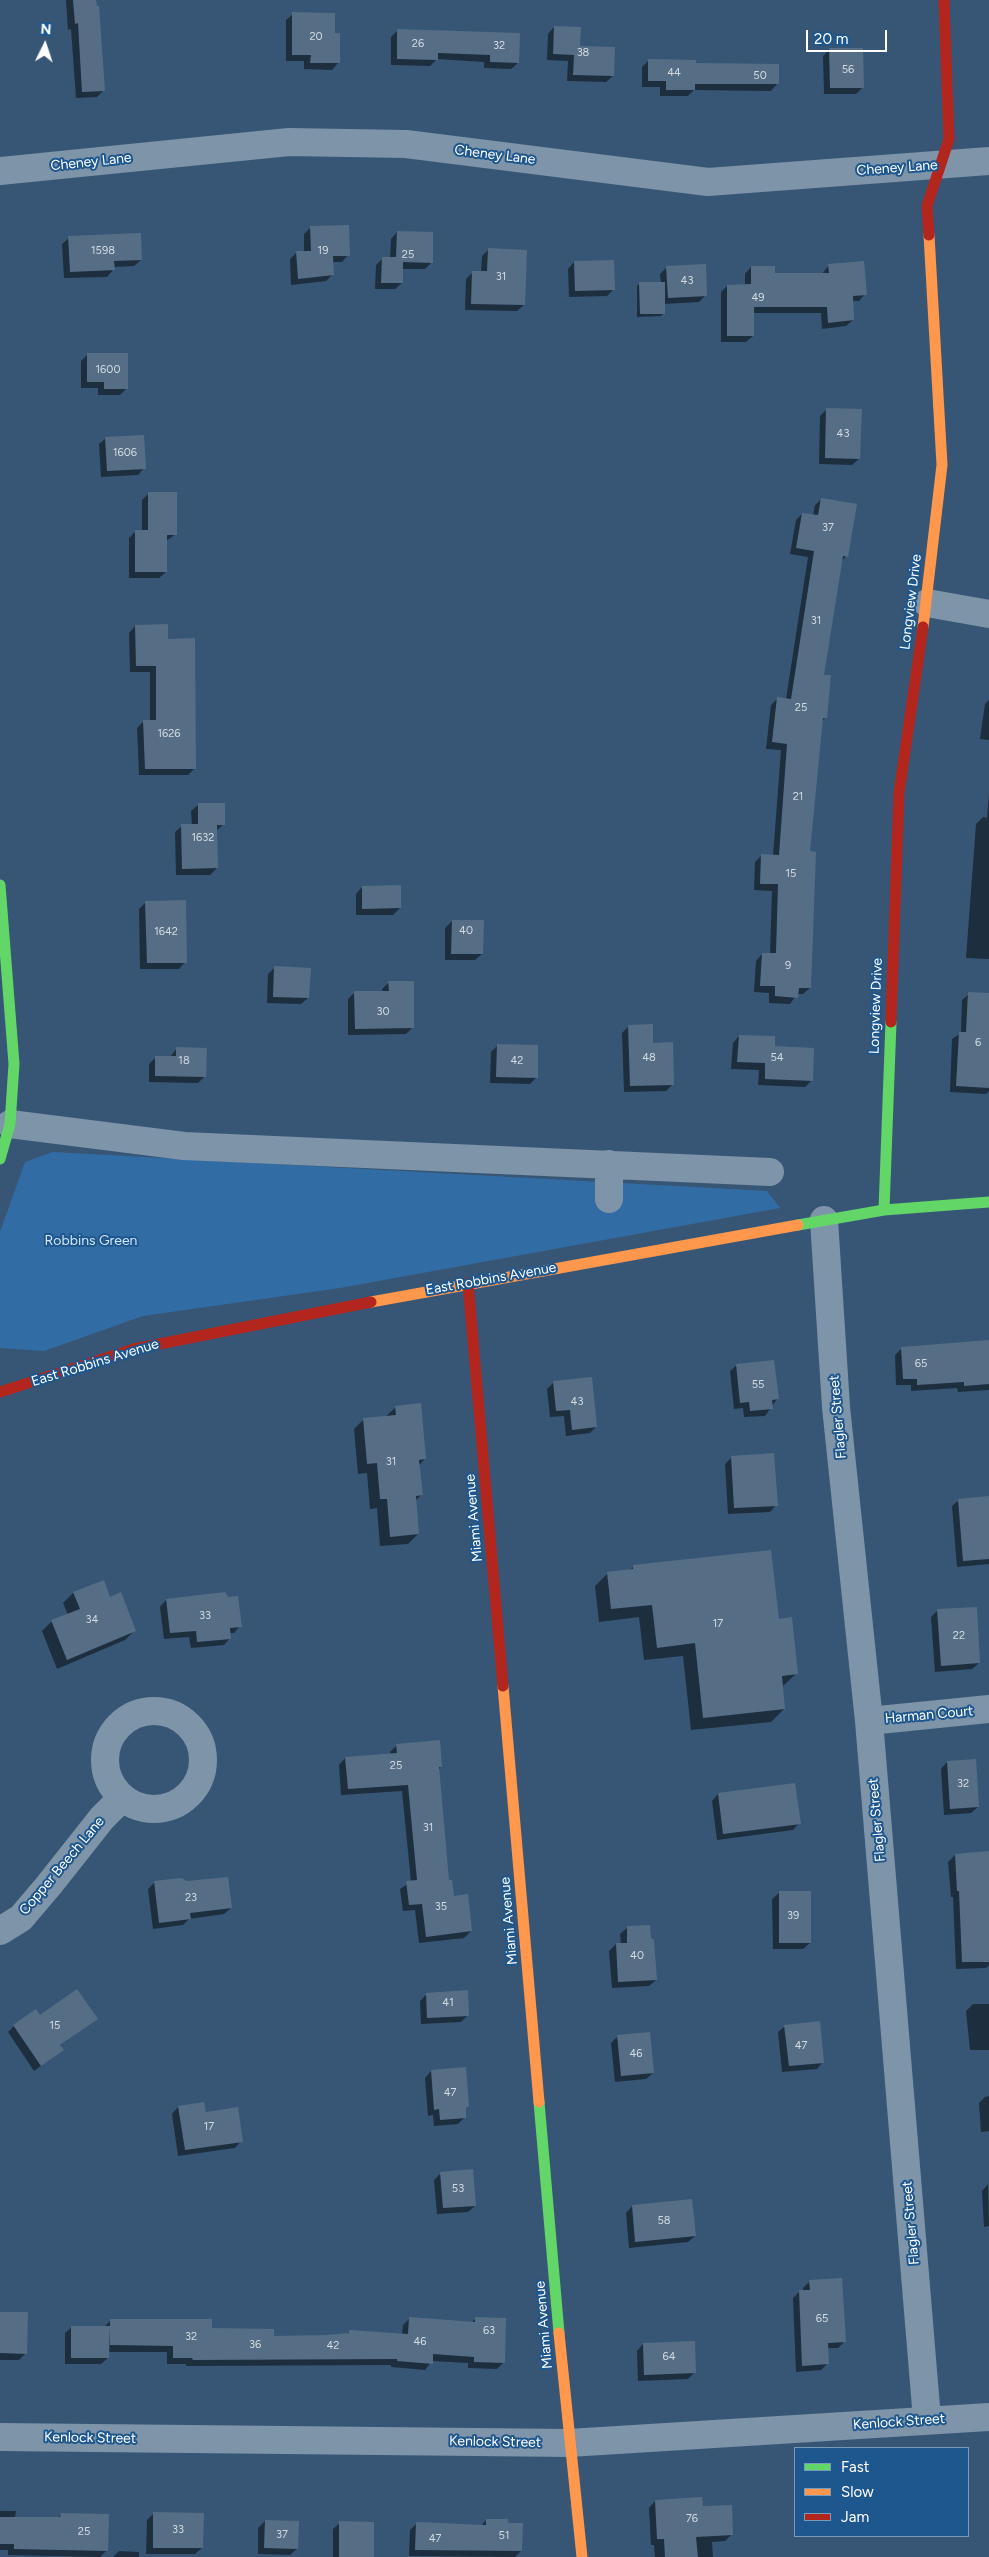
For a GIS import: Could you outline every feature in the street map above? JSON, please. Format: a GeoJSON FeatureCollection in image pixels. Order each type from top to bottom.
{"type":"FeatureCollection","features":[{"type":"Feature","properties":{"kind":"street","name":"Longview Drive"},"geometry":{"type":"LineString","coordinates":[[884,1210],[899,793],[926,603],[942,465],[927,206],[949,139],[944,0]]}},
{"type":"Feature","properties":{"kind":"street","name":"Cheney Lane"},"geometry":{"type":"LineString","coordinates":[[0,171],[289,142],[406,144],[708,182],[989,161]]}},
{"type":"Feature","properties":{"kind":"street"},"geometry":{"type":"LineString","coordinates":[[926,603],[989,614]]}},
{"type":"Feature","properties":{"kind":"street"},"geometry":{"type":"LineString","coordinates":[[0,885],[14,1064],[10,1124],[0,1159]]}},
{"type":"Feature","properties":{"kind":"street"},"geometry":{"type":"LineString","coordinates":[[10,1124],[184,1146],[770,1172]]}},
{"type":"Feature","properties":{"kind":"street"},"geometry":{"type":"LineString","coordinates":[[609,1164],[609,1199]]}},
{"type":"Feature","properties":{"kind":"street","name":"East Robbins Avenue"},"geometry":{"type":"LineString","coordinates":[[0,1392],[134,1349],[468,1283],[884,1210],[989,1202]]}},
{"type":"Feature","properties":{"kind":"street","name":"Flagler Street"},"geometry":{"type":"LineString","coordinates":[[824,1220],[836,1406],[869,1721],[927,2420]]}},
{"type":"Feature","properties":{"kind":"street","name":"Miami Avenue"},"geometry":{"type":"LineString","coordinates":[[468,1283],[569,2443],[582,2557]]}},
{"type":"Feature","properties":{"kind":"street","name":"Harman Court"},"geometry":{"type":"LineString","coordinates":[[869,1721],[989,1710]]}},
{"type":"Feature","properties":{"kind":"street","name":"Copper Beech Lane"},"geometry":{"type":"LineString","coordinates":[[0,1932],[20,1918],[49,1886],[102,1818],[122,1798]]}},
{"type":"Feature","properties":{"kind":"street","name":"Kenlock Street"},"geometry":{"type":"LineString","coordinates":[[0,2437],[569,2443],[989,2417]]}},
{"type":"Feature","properties":{"kind":"green space","name":"Robbins Green"},"geometry":{"type":"Polygon","coordinates":[[[53,1152],[767,1191],[780,1208],[340,1288],[143,1316],[44,1351],[0,1348],[0,1232],[25,1162],[53,1152]]]}},
{"type":"Feature","properties":{"kind":"building"},"geometry":{"type":"Polygon","coordinates":[[[73,0],[96,0],[97,6],[99,6],[105,91],[82,92],[78,23],[75,24],[73,0]]]}},
{"type":"Feature","properties":{"kind":"building"},"geometry":{"type":"Polygon","coordinates":[[[292,12],[335,13],[335,33],[340,33],[340,63],[310,63],[311,55],[292,55],[292,12]]]}},
{"type":"Feature","properties":{"kind":"building"},"geometry":{"type":"Polygon","coordinates":[[[554,26],[581,27],[580,46],[615,47],[614,76],[573,75],[574,55],[553,54],[554,26]]]}},
{"type":"Feature","properties":{"kind":"building"},"geometry":{"type":"Polygon","coordinates":[[[397,29],[520,33],[519,63],[490,62],[490,55],[438,53],[438,60],[397,59],[397,29]]]}},
{"type":"Feature","properties":{"kind":"building"},"geometry":{"type":"Polygon","coordinates":[[[829,48],[863,48],[864,88],[830,88],[829,48]]]}},
{"type":"Feature","properties":{"kind":"building"},"geometry":{"type":"Polygon","coordinates":[[[648,59],[696,60],[696,63],[779,64],[779,84],[695,84],[695,90],[666,90],[666,81],[648,81],[648,59]]]}},
{"type":"Feature","properties":{"kind":"building"},"geometry":{"type":"Polygon","coordinates":[[[349,225],[350,256],[333,256],[334,275],[298,279],[296,251],[311,251],[310,226],[349,225]]]}},
{"type":"Feature","properties":{"kind":"building"},"geometry":{"type":"Polygon","coordinates":[[[397,231],[433,232],[433,263],[403,262],[403,283],[381,283],[382,257],[396,257],[397,231]]]}},
{"type":"Feature","properties":{"kind":"building"},"geometry":{"type":"Polygon","coordinates":[[[141,233],[142,260],[114,261],[115,270],[70,272],[68,236],[141,233]]]}},
{"type":"Feature","properties":{"kind":"building"},"geometry":{"type":"Polygon","coordinates":[[[488,248],[527,250],[525,305],[471,304],[472,271],[487,271],[488,248]]]}},
{"type":"Feature","properties":{"kind":"building"},"geometry":{"type":"Polygon","coordinates":[[[614,260],[615,290],[575,291],[574,261],[614,260]]]}},
{"type":"Feature","properties":{"kind":"building"},"geometry":{"type":"Polygon","coordinates":[[[864,261],[867,295],[853,296],[854,320],[828,323],[827,307],[754,307],[754,336],[727,336],[727,285],[751,284],[751,266],[775,266],[775,273],[829,273],[828,264],[864,261]]]}},
{"type":"Feature","properties":{"kind":"building"},"geometry":{"type":"Polygon","coordinates":[[[706,264],[707,296],[668,298],[666,266],[706,264]]]}},
{"type":"Feature","properties":{"kind":"building"},"geometry":{"type":"Polygon","coordinates":[[[639,282],[665,282],[665,314],[640,314],[639,282]]]}},
{"type":"Feature","properties":{"kind":"building"},"geometry":{"type":"Polygon","coordinates":[[[87,353],[128,353],[128,389],[104,389],[104,382],[87,382],[87,353]]]}},
{"type":"Feature","properties":{"kind":"building"},"geometry":{"type":"Polygon","coordinates":[[[826,408],[862,409],[860,459],[825,458],[826,408]]]}},
{"type":"Feature","properties":{"kind":"building"},"geometry":{"type":"Polygon","coordinates":[[[144,435],[146,469],[107,471],[105,437],[144,435]]]}},
{"type":"Feature","properties":{"kind":"building"},"geometry":{"type":"Polygon","coordinates":[[[148,492],[177,492],[177,535],[167,535],[167,572],[135,572],[135,530],[148,530],[148,492]]]}},
{"type":"Feature","properties":{"kind":"building"},"geometry":{"type":"Polygon","coordinates":[[[821,498],[857,504],[848,557],[843,556],[824,675],[831,675],[827,718],[823,718],[810,851],[816,852],[811,988],[799,988],[798,998],[775,996],[775,986],[760,986],[762,953],[776,953],[778,884],[760,884],[761,854],[779,855],[787,744],[772,742],[777,697],[791,699],[814,551],[796,548],[802,513],[818,515],[821,498]]]}},
{"type":"Feature","properties":{"kind":"building"},"geometry":{"type":"Polygon","coordinates":[[[168,624],[168,639],[195,638],[196,769],[145,769],[143,720],[156,720],[156,666],[136,666],[135,625],[168,624]]]}},
{"type":"Feature","properties":{"kind":"building"},"geometry":{"type":"Polygon","coordinates":[[[198,803],[225,803],[225,825],[217,825],[218,868],[182,869],[181,824],[198,824],[198,803]]]}},
{"type":"Feature","properties":{"kind":"building"},"geometry":{"type":"Polygon","coordinates":[[[401,885],[401,908],[362,909],[362,886],[401,885]]]}},
{"type":"Feature","properties":{"kind":"building"},"geometry":{"type":"Polygon","coordinates":[[[186,900],[187,963],[147,963],[145,901],[186,900]]]}},
{"type":"Feature","properties":{"kind":"building"},"geometry":{"type":"Polygon","coordinates":[[[452,920],[484,920],[483,954],[451,954],[452,920]]]}},
{"type":"Feature","properties":{"kind":"building"},"geometry":{"type":"Polygon","coordinates":[[[274,966],[311,968],[309,998],[273,997],[274,966]]]}},
{"type":"Feature","properties":{"kind":"building"},"geometry":{"type":"Polygon","coordinates":[[[388,981],[414,981],[414,1028],[355,1029],[354,991],[389,991],[388,981]]]}},
{"type":"Feature","properties":{"kind":"building"},"geometry":{"type":"Polygon","coordinates":[[[968,992],[989,993],[989,1088],[956,1086],[959,1032],[966,1032],[968,992]]]}},
{"type":"Feature","properties":{"kind":"building"},"geometry":{"type":"Polygon","coordinates":[[[653,1024],[653,1043],[673,1042],[674,1085],[630,1086],[628,1025],[653,1024]]]}},
{"type":"Feature","properties":{"kind":"building"},"geometry":{"type":"Polygon","coordinates":[[[739,1035],[775,1036],[775,1046],[814,1048],[813,1081],[765,1079],[765,1063],[737,1062],[739,1035]]]}},
{"type":"Feature","properties":{"kind":"building"},"geometry":{"type":"Polygon","coordinates":[[[497,1044],[538,1045],[538,1078],[496,1077],[497,1044]]]}},
{"type":"Feature","properties":{"kind":"building"},"geometry":{"type":"Polygon","coordinates":[[[176,1047],[207,1048],[206,1077],[155,1076],[155,1056],[176,1056],[176,1047]]]}},
{"type":"Feature","properties":{"kind":"building"},"geometry":{"type":"Polygon","coordinates":[[[989,1340],[989,1384],[964,1386],[964,1382],[917,1385],[917,1379],[903,1379],[901,1347],[989,1340]]]}},
{"type":"Feature","properties":{"kind":"building"},"geometry":{"type":"Polygon","coordinates":[[[774,1360],[779,1399],[772,1400],[773,1409],[750,1411],[749,1402],[740,1403],[736,1364],[774,1360]]]}},
{"type":"Feature","properties":{"kind":"building"},"geometry":{"type":"Polygon","coordinates":[[[592,1377],[597,1427],[572,1430],[570,1410],[556,1411],[553,1381],[592,1377]]]}},
{"type":"Feature","properties":{"kind":"building"},"geometry":{"type":"Polygon","coordinates":[[[421,1403],[426,1459],[419,1460],[423,1495],[416,1496],[419,1534],[390,1537],[387,1499],[380,1499],[377,1463],[367,1464],[363,1418],[396,1415],[395,1406],[421,1403]]]}},
{"type":"Feature","properties":{"kind":"building"},"geometry":{"type":"Polygon","coordinates":[[[774,1453],[778,1506],[734,1508],[731,1456],[774,1453]]]}},
{"type":"Feature","properties":{"kind":"building"},"geometry":{"type":"Polygon","coordinates":[[[989,1496],[989,1559],[963,1561],[958,1499],[989,1496]]]}},
{"type":"Feature","properties":{"kind":"building"},"geometry":{"type":"Polygon","coordinates":[[[771,1550],[779,1619],[792,1617],[798,1674],[782,1676],[785,1709],[703,1718],[695,1643],[657,1648],[652,1605],[611,1609],[607,1572],[633,1569],[633,1565],[771,1550]]]}},
{"type":"Feature","properties":{"kind":"building"},"geometry":{"type":"Polygon","coordinates":[[[104,1580],[110,1597],[121,1592],[136,1631],[67,1660],[51,1620],[80,1609],[73,1592],[104,1580]]]}},
{"type":"Feature","properties":{"kind":"building"},"geometry":{"type":"Polygon","coordinates":[[[225,1592],[228,1597],[238,1596],[242,1627],[230,1628],[231,1639],[197,1642],[196,1631],[170,1633],[166,1599],[225,1592]]]}},
{"type":"Feature","properties":{"kind":"building"},"geometry":{"type":"Polygon","coordinates":[[[977,1607],[980,1663],[941,1666],[937,1609],[977,1607]]]}},
{"type":"Feature","properties":{"kind":"building"},"geometry":{"type":"Polygon","coordinates":[[[440,1740],[442,1767],[439,1767],[449,1880],[452,1880],[454,1896],[468,1894],[472,1931],[426,1937],[422,1904],[409,1905],[406,1881],[417,1880],[408,1785],[348,1789],[345,1757],[397,1753],[396,1744],[440,1740]]]}},
{"type":"Feature","properties":{"kind":"building"},"geometry":{"type":"Polygon","coordinates":[[[976,1759],[979,1807],[950,1809],[947,1761],[976,1759]]]}},
{"type":"Feature","properties":{"kind":"building"},"geometry":{"type":"Polygon","coordinates":[[[795,1783],[801,1824],[723,1834],[718,1793],[795,1783]]]}},
{"type":"Feature","properties":{"kind":"building"},"geometry":{"type":"Polygon","coordinates":[[[989,1851],[989,1962],[962,1962],[959,1891],[957,1891],[955,1854],[989,1851]]]}},
{"type":"Feature","properties":{"kind":"building"},"geometry":{"type":"Polygon","coordinates":[[[228,1877],[232,1908],[190,1913],[191,1919],[159,1923],[154,1881],[181,1878],[187,1881],[228,1877]]]}},
{"type":"Feature","properties":{"kind":"building"},"geometry":{"type":"Polygon","coordinates":[[[779,1891],[811,1891],[811,1943],[779,1943],[779,1891]]]}},
{"type":"Feature","properties":{"kind":"building"},"geometry":{"type":"Polygon","coordinates":[[[650,1925],[651,1938],[654,1940],[657,1980],[618,1982],[616,1943],[627,1943],[627,1926],[650,1925]]]}},
{"type":"Feature","properties":{"kind":"building"},"geometry":{"type":"Polygon","coordinates":[[[77,1989],[98,2019],[60,2045],[64,2050],[41,2066],[13,2025],[36,2009],[40,2015],[77,1989]]]}},
{"type":"Feature","properties":{"kind":"building"},"geometry":{"type":"Polygon","coordinates":[[[468,1990],[469,2016],[427,2018],[426,1993],[468,1990]]]}},
{"type":"Feature","properties":{"kind":"building"},"geometry":{"type":"Polygon","coordinates":[[[820,2021],[824,2063],[789,2066],[784,2025],[820,2021]]]}},
{"type":"Feature","properties":{"kind":"building"},"geometry":{"type":"Polygon","coordinates":[[[650,2032],[654,2073],[621,2076],[617,2035],[650,2032]]]}},
{"type":"Feature","properties":{"kind":"building"},"geometry":{"type":"Polygon","coordinates":[[[466,2067],[469,2106],[466,2108],[466,2118],[440,2120],[439,2109],[434,2110],[431,2070],[466,2067]]]}},
{"type":"Feature","properties":{"kind":"building"},"geometry":{"type":"Polygon","coordinates":[[[204,2102],[206,2112],[238,2107],[243,2142],[185,2150],[178,2106],[204,2102]]]}},
{"type":"Feature","properties":{"kind":"building"},"geometry":{"type":"Polygon","coordinates":[[[473,2169],[476,2206],[443,2208],[440,2172],[473,2169]]]}},
{"type":"Feature","properties":{"kind":"building"},"geometry":{"type":"Polygon","coordinates":[[[692,2199],[696,2236],[635,2242],[632,2205],[692,2199]]]}},
{"type":"Feature","properties":{"kind":"building"},"geometry":{"type":"Polygon","coordinates":[[[842,2278],[846,2342],[828,2343],[829,2364],[802,2366],[799,2290],[810,2290],[809,2280],[842,2278]]]}},
{"type":"Feature","properties":{"kind":"building"},"geometry":{"type":"Polygon","coordinates":[[[0,2312],[28,2312],[27,2354],[0,2353],[0,2312]]]}},
{"type":"Feature","properties":{"kind":"building"},"geometry":{"type":"Polygon","coordinates":[[[409,2317],[475,2322],[475,2317],[506,2318],[505,2363],[474,2362],[474,2357],[433,2354],[433,2364],[397,2361],[397,2359],[193,2360],[192,2358],[173,2358],[173,2346],[110,2345],[110,2319],[212,2319],[212,2328],[274,2329],[274,2336],[327,2335],[349,2333],[349,2330],[408,2334],[409,2317]]]}},
{"type":"Feature","properties":{"kind":"building"},"geometry":{"type":"Polygon","coordinates":[[[71,2326],[110,2326],[109,2358],[71,2358],[71,2326]]]}},
{"type":"Feature","properties":{"kind":"building"},"geometry":{"type":"Polygon","coordinates":[[[695,2341],[696,2373],[644,2375],[643,2343],[695,2341]]]}},
{"type":"Feature","properties":{"kind":"building"},"geometry":{"type":"Polygon","coordinates":[[[702,2497],[703,2506],[732,2505],[733,2535],[696,2537],[698,2557],[665,2557],[664,2539],[657,2539],[655,2500],[702,2497]]]}},
{"type":"Feature","properties":{"kind":"building"},"geometry":{"type":"Polygon","coordinates":[[[153,2512],[204,2513],[203,2548],[153,2548],[153,2512]]]}},
{"type":"Feature","properties":{"kind":"building"},"geometry":{"type":"Polygon","coordinates":[[[61,2513],[109,2514],[108,2551],[14,2549],[14,2544],[0,2544],[0,2517],[60,2517],[61,2513]]]}},
{"type":"Feature","properties":{"kind":"building"},"geometry":{"type":"Polygon","coordinates":[[[486,2519],[508,2519],[508,2523],[523,2523],[522,2551],[415,2550],[416,2522],[486,2525],[486,2519]]]}},
{"type":"Feature","properties":{"kind":"building"},"geometry":{"type":"Polygon","coordinates":[[[265,2520],[299,2521],[298,2549],[264,2548],[265,2520]]]}},
{"type":"Feature","properties":{"kind":"building"},"geometry":{"type":"Polygon","coordinates":[[[339,2521],[374,2522],[374,2557],[339,2557],[339,2521]]]}},
{"type":"Feature","properties":{"kind":"traffic: fast"},"geometry":{"type":"LineString","coordinates":[[0,885],[14,1064],[10,1124],[0,1159]]}},
{"type":"Feature","properties":{"kind":"traffic: fast"},"geometry":{"type":"LineString","coordinates":[[884,1210],[891,1022]]}},
{"type":"Feature","properties":{"kind":"traffic: fast"},"geometry":{"type":"LineString","coordinates":[[798,1225],[884,1210],[989,1202]]}},
{"type":"Feature","properties":{"kind":"traffic: fast"},"geometry":{"type":"LineString","coordinates":[[539,2102],[559,2333]]}},
{"type":"Feature","properties":{"kind":"traffic: slow"},"geometry":{"type":"LineString","coordinates":[[923,627],[942,465],[929,235]]}},
{"type":"Feature","properties":{"kind":"traffic: slow"},"geometry":{"type":"LineString","coordinates":[[371,1302],[798,1225]]}},
{"type":"Feature","properties":{"kind":"traffic: slow"},"geometry":{"type":"LineString","coordinates":[[503,1686],[539,2102]]}},
{"type":"Feature","properties":{"kind":"traffic: slow"},"geometry":{"type":"LineString","coordinates":[[559,2333],[582,2557]]}},
{"type":"Feature","properties":{"kind":"traffic: jam"},"geometry":{"type":"LineString","coordinates":[[929,235],[927,206],[949,139],[944,0]]}},
{"type":"Feature","properties":{"kind":"traffic: jam"},"geometry":{"type":"LineString","coordinates":[[891,1022],[899,793],[923,627]]}},
{"type":"Feature","properties":{"kind":"traffic: jam"},"geometry":{"type":"LineString","coordinates":[[468,1283],[503,1686]]}},
{"type":"Feature","properties":{"kind":"traffic: jam"},"geometry":{"type":"LineString","coordinates":[[0,1392],[134,1349],[371,1302]]}}]}
